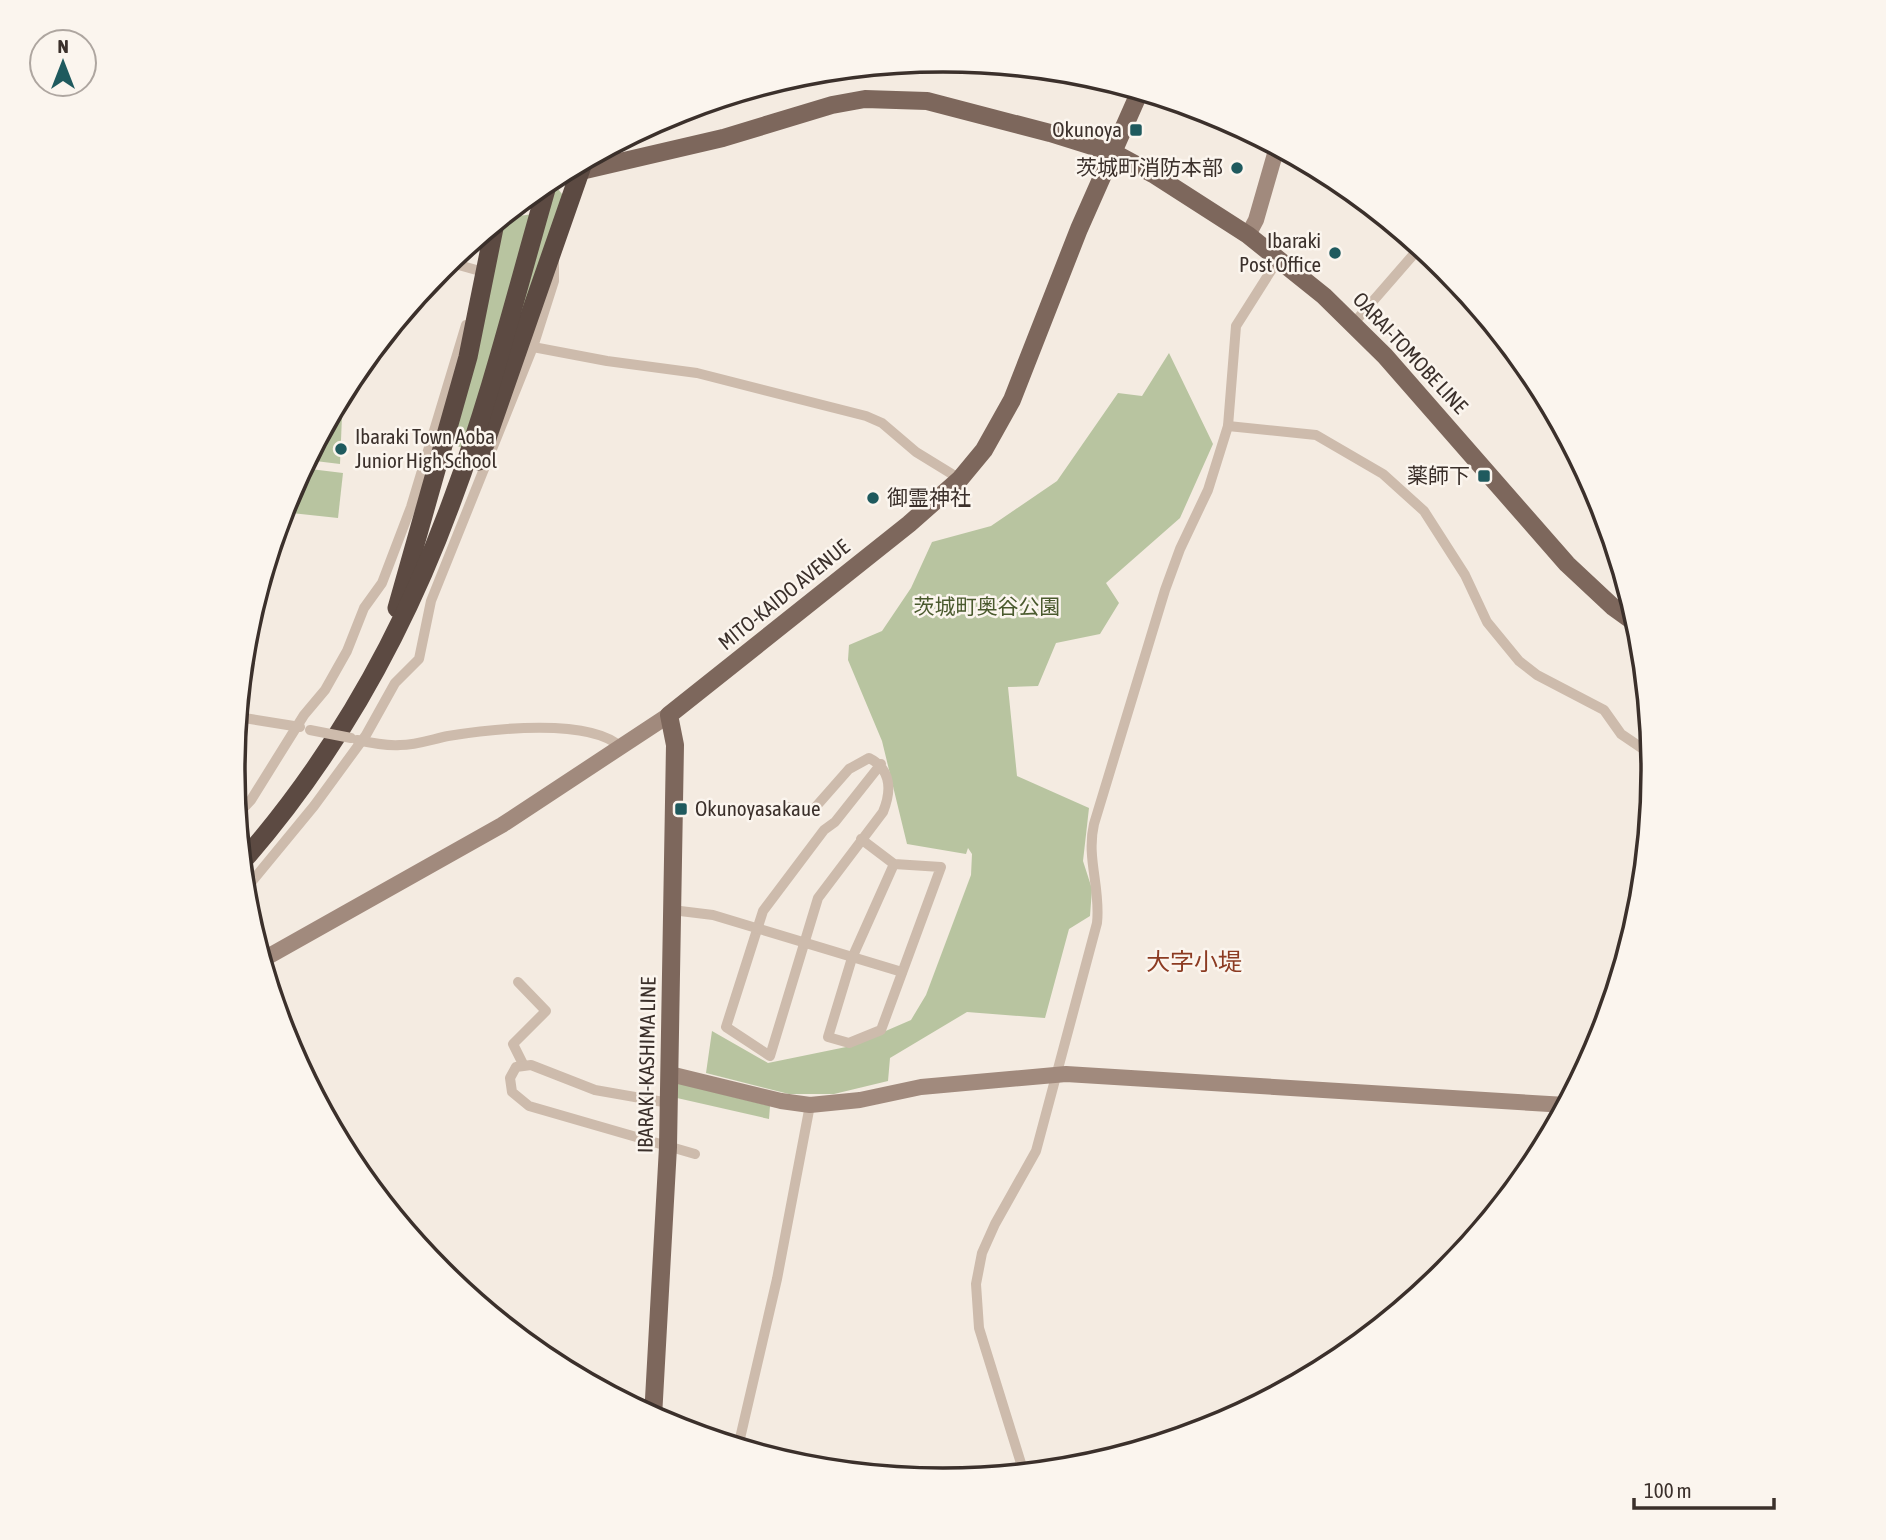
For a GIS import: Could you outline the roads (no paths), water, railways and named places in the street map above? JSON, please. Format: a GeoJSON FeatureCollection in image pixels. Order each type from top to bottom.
{"type":"FeatureCollection","features":[{"type":"Feature","properties":{"kind":"highway"},"geometry":{"type":"LineString","coordinates":[[400,624],[418,604],[494,424],[580,174]]}},
{"type":"Feature","properties":{"kind":"highway"},"geometry":{"type":"LineString","coordinates":[[250,852],[324,755],[400,624],[436,542],[477,428],[544,197]]}},
{"type":"Feature","properties":{"kind":"highway"},"geometry":{"type":"LineString","coordinates":[[381,660],[468,357],[491,238]]}},
{"type":"Feature","properties":{"kind":"main road","name":"OARAI-TOMOBE LINE"},"geometry":{"type":"LineString","coordinates":[[600,162],[723,138],[832,105],[884,99],[947,106],[1114,153],[1153,174],[1248,235],[1279,258],[1353,324],[1567,564],[1598,595],[1623,614]]}},
{"type":"Feature","properties":{"kind":"main road","name":"MITO-KAIDO AVENUE"},"geometry":{"type":"LineString","coordinates":[[669,715],[909,524],[960,479],[994,435],[1012,400],[1079,229],[1136,100]]}},
{"type":"Feature","properties":{"kind":"main road","name":"IBARAKI-KASHIMA LINE"},"geometry":{"type":"LineString","coordinates":[[654,1405],[670,1073],[675,745],[669,715]]}},
{"type":"Feature","properties":{"kind":"street"},"geometry":{"type":"LineString","coordinates":[[1248,235],[1256,220],[1274,156]]}},
{"type":"Feature","properties":{"kind":"street"},"geometry":{"type":"LineString","coordinates":[[254,879],[314,806],[395,683],[419,659],[431,601],[534,347],[554,281],[553,251]]}},
{"type":"Feature","properties":{"kind":"street"},"geometry":{"type":"LineString","coordinates":[[1353,324],[1413,255]]}},
{"type":"Feature","properties":{"kind":"street"},"geometry":{"type":"LineString","coordinates":[[1021,1463],[979,1328],[976,1284],[982,1253],[1036,1151],[1097,923],[1098,898],[1091,852],[1094,824],[1165,590],[1208,490],[1228,426],[1236,326],[1279,258]]}},
{"type":"Feature","properties":{"kind":"street"},"geometry":{"type":"LineString","coordinates":[[246,806],[297,726],[332,678],[347,651],[359,616],[382,583],[438,421],[484,266],[463,264]]}},
{"type":"Feature","properties":{"kind":"street"},"geometry":{"type":"LineString","coordinates":[[534,347],[607,362],[697,373],[866,416],[882,423],[916,452],[960,479]]}},
{"type":"Feature","properties":{"kind":"street"},"geometry":{"type":"LineString","coordinates":[[1228,426],[1316,435],[1383,474],[1423,512],[1465,575],[1487,622],[1520,661],[1545,680],[1604,710],[1621,734],[1641,747]]}},
{"type":"Feature","properties":{"kind":"street","name":"MITO-KAIDO AVENUE"},"geometry":{"type":"LineString","coordinates":[[270,955],[502,825],[669,715]]}},
{"type":"Feature","properties":{"kind":"street"},"geometry":{"type":"LineString","coordinates":[[247,718],[297,726],[356,740],[402,745],[488,732],[576,730],[597,732],[613,739],[622,748]]}},
{"type":"Feature","properties":{"kind":"street"},"geometry":{"type":"LineString","coordinates":[[787,807],[812,811],[857,764],[869,758],[881,764],[887,773],[888,800],[822,891],[803,942],[770,1056],[726,1027],[755,927],[773,894],[881,764]]}},
{"type":"Feature","properties":{"kind":"street"},"geometry":{"type":"LineString","coordinates":[[861,839],[894,864],[941,867],[881,1030],[849,1043],[828,1037],[852,958],[894,864]]}},
{"type":"Feature","properties":{"kind":"street"},"geometry":{"type":"LineString","coordinates":[[672,910],[713,915],[902,972]]}},
{"type":"Feature","properties":{"kind":"street"},"geometry":{"type":"LineString","coordinates":[[518,982],[546,1011],[513,1044],[523,1064],[595,1090],[669,1103]]}},
{"type":"Feature","properties":{"kind":"street"},"geometry":{"type":"LineString","coordinates":[[523,1064],[513,1070],[510,1085],[517,1098],[529,1106],[695,1154]]}},
{"type":"Feature","properties":{"kind":"street"},"geometry":{"type":"LineString","coordinates":[[670,1073],[781,1101],[810,1105],[860,1100],[921,1087],[1055,1074],[1556,1104]]}},
{"type":"Feature","properties":{"kind":"street"},"geometry":{"type":"LineString","coordinates":[[740,1437],[777,1279],[810,1105]]}},
{"type":"Feature","properties":{"kind":"place","name":"Okunoya"},"geometry":{"type":"Point","coordinates":[1136,130]}},
{"type":"Feature","properties":{"kind":"place","name":"茨城町消防本部"},"geometry":{"type":"Point","coordinates":[1237,168]}},
{"type":"Feature","properties":{"kind":"place","name":"Ibaraki Post Office"},"geometry":{"type":"Point","coordinates":[1335,253]}},
{"type":"Feature","properties":{"kind":"place","name":"Ibaraki Town Aoba Junior High School"},"geometry":{"type":"Point","coordinates":[341,449]}},
{"type":"Feature","properties":{"kind":"place","name":"薬師下"},"geometry":{"type":"Point","coordinates":[1484,476]}},
{"type":"Feature","properties":{"kind":"place","name":"御霊神社"},"geometry":{"type":"Point","coordinates":[873,498]}},
{"type":"Feature","properties":{"kind":"place","name":"Okunoyasakaue"},"geometry":{"type":"Point","coordinates":[681,809]}},
{"type":"Feature","properties":{"kind":"district","name":"大字小堤"},"geometry":{"type":"Point","coordinates":[1194,962]}},
{"type":"Feature","properties":{"kind":"park label","name":"茨城町奥谷公園"},"geometry":{"type":"Point","coordinates":[987,607]}}]}
